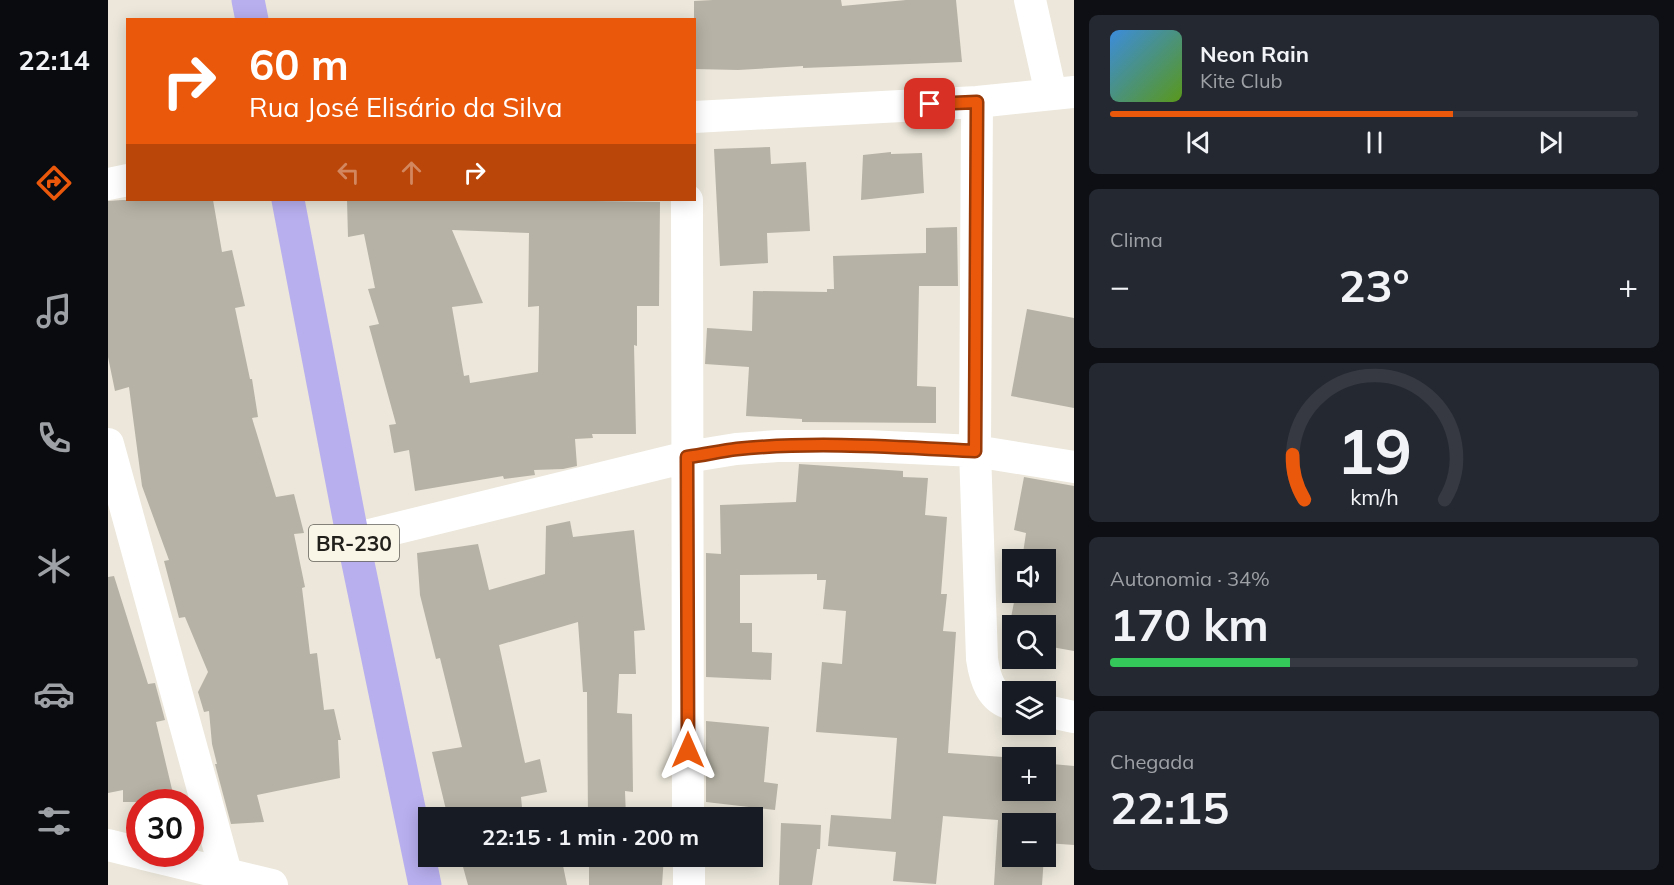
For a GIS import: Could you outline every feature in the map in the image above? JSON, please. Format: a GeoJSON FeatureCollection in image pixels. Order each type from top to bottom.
{"type":"FeatureCollection","features":[{"type":"Feature","properties":{"kind":"main road"},"geometry":{"type":"LineString","coordinates":[[248,0],[252,18]]}},
{"type":"Feature","properties":{"kind":"main road","name":"BR-230"},"geometry":{"type":"LineString","coordinates":[[288,201],[353,539],[425,885]]}},
{"type":"Feature","properties":{"kind":"street"},"geometry":{"type":"LineString","coordinates":[[696,117],[977,102],[1062,93],[1030,0]]}},
{"type":"Feature","properties":{"kind":"street"},"geometry":{"type":"LineString","coordinates":[[977,102],[975,451],[982,659],[985,677],[992,691],[1002,701]]}},
{"type":"Feature","properties":{"kind":"street"},"geometry":{"type":"LineString","coordinates":[[108,184],[126,180]]}},
{"type":"Feature","properties":{"kind":"street"},"geometry":{"type":"LineString","coordinates":[[687,201],[688,807]]}},
{"type":"Feature","properties":{"kind":"street"},"geometry":{"type":"LineString","coordinates":[[108,444],[226,873]]}},
{"type":"Feature","properties":{"kind":"street"},"geometry":{"type":"LineString","coordinates":[[353,539],[687,457],[736,449],[778,446],[867,446],[975,451],[1074,468]]}},
{"type":"Feature","properties":{"kind":"street"},"geometry":{"type":"LineString","coordinates":[[1056,713],[1074,717]]}},
{"type":"Feature","properties":{"kind":"street"},"geometry":{"type":"LineString","coordinates":[[108,845],[126,849]]}},
{"type":"Feature","properties":{"kind":"street"},"geometry":{"type":"LineString","coordinates":[[200,867],[272,885]]}},
{"type":"Feature","properties":{"kind":"street"},"geometry":{"type":"LineString","coordinates":[[689,867],[689,885]]}},
{"type":"Feature","properties":{"kind":"building"},"geometry":{"type":"Polygon","coordinates":[[[841,0],[842,6],[906,0],[956,0],[962,62],[738,70],[696,69],[694,1],[841,0]]]}},
{"type":"Feature","properties":{"kind":"building"},"geometry":{"type":"Polygon","coordinates":[[[770,147],[771,164],[806,162],[810,231],[767,233],[768,263],[720,266],[714,149],[770,147]]]}},
{"type":"Feature","properties":{"kind":"building"},"geometry":{"type":"Polygon","coordinates":[[[891,152],[891,154],[922,153],[924,193],[861,200],[863,155],[891,152]]]}},
{"type":"Feature","properties":{"kind":"building"},"geometry":{"type":"Polygon","coordinates":[[[108,201],[213,201],[222,252],[232,250],[245,306],[235,308],[250,379],[252,379],[258,417],[252,418],[276,497],[294,494],[304,533],[294,534],[305,587],[302,588],[310,654],[317,653],[324,710],[334,709],[341,740],[338,740],[340,778],[257,795],[264,822],[231,824],[215,764],[217,764],[212,744],[209,711],[204,712],[198,692],[208,672],[185,617],[179,618],[164,561],[169,560],[142,486],[129,387],[115,391],[108,357],[108,201]]]}},
{"type":"Feature","properties":{"kind":"building"},"geometry":{"type":"Polygon","coordinates":[[[347,201],[660,202],[659,306],[637,306],[637,346],[634,345],[636,434],[592,434],[593,438],[575,439],[577,466],[534,470],[535,475],[504,479],[503,476],[415,491],[409,450],[394,453],[389,425],[396,424],[369,326],[379,324],[368,289],[375,288],[364,234],[348,237],[347,201]],[[452,230],[483,303],[452,307],[464,376],[469,375],[470,383],[538,372],[539,306],[528,307],[529,233],[452,230]]]}},
{"type":"Feature","properties":{"kind":"building"},"geometry":{"type":"Polygon","coordinates":[[[957,227],[958,286],[919,286],[917,386],[936,387],[936,423],[802,422],[802,419],[746,416],[749,367],[705,364],[707,328],[752,331],[753,291],[827,292],[827,289],[834,289],[833,256],[926,253],[926,228],[957,227]]]}},
{"type":"Feature","properties":{"kind":"building"},"geometry":{"type":"Polygon","coordinates":[[[1027,309],[1074,318],[1074,408],[1011,396],[1027,309]]]}},
{"type":"Feature","properties":{"kind":"building"},"geometry":{"type":"Polygon","coordinates":[[[799,464],[903,471],[903,477],[928,478],[925,515],[947,517],[941,594],[947,594],[943,631],[956,632],[948,753],[1002,757],[1002,801],[1056,801],[1056,764],[1074,766],[1074,845],[1056,844],[1056,813],[1002,813],[1002,867],[1043,867],[1042,885],[994,885],[998,820],[943,816],[936,884],[893,881],[896,852],[828,846],[831,815],[891,819],[897,738],[816,732],[822,662],[842,664],[846,611],[823,609],[826,580],[817,580],[817,574],[740,575],[740,623],[752,623],[752,652],[772,653],[771,680],[706,677],[706,553],[721,554],[720,505],[796,502],[799,464]]]}},
{"type":"Feature","properties":{"kind":"building"},"geometry":{"type":"Polygon","coordinates":[[[1024,477],[1074,486],[1074,651],[1056,648],[1056,615],[1012,615],[1014,603],[1056,603],[1056,549],[1024,549],[1026,533],[1014,530],[1024,477]]]}},
{"type":"Feature","properties":{"kind":"building"},"geometry":{"type":"Polygon","coordinates":[[[570,521],[573,537],[634,530],[645,630],[634,631],[636,674],[619,674],[617,713],[632,714],[633,792],[625,791],[626,807],[588,807],[587,692],[583,692],[578,622],[499,645],[525,763],[540,759],[547,792],[521,797],[522,807],[445,807],[432,752],[462,747],[440,658],[436,659],[420,595],[417,553],[478,544],[489,590],[545,574],[546,526],[570,521]]]}},
{"type":"Feature","properties":{"kind":"building"},"geometry":{"type":"Polygon","coordinates":[[[114,576],[148,684],[155,683],[165,720],[156,722],[172,789],[126,789],[126,802],[123,802],[123,790],[108,793],[108,577],[114,576]]]}},
{"type":"Feature","properties":{"kind":"building"},"geometry":{"type":"Polygon","coordinates":[[[706,721],[769,727],[764,782],[778,784],[775,810],[706,802],[706,721]]]}},
{"type":"Feature","properties":{"kind":"building"},"geometry":{"type":"Polygon","coordinates":[[[781,823],[821,825],[820,849],[817,849],[812,885],[779,885],[781,823]]]}},
{"type":"Feature","properties":{"kind":"building"},"geometry":{"type":"Polygon","coordinates":[[[463,867],[563,867],[567,885],[468,885],[463,867]]]}},
{"type":"Feature","properties":{"kind":"building"},"geometry":{"type":"Polygon","coordinates":[[[589,867],[663,867],[662,885],[589,885],[589,867]]]}},
{"type":"Feature","properties":{"kind":"route"},"geometry":{"type":"LineString","coordinates":[[688,750],[687,457],[736,449],[778,446],[867,446],[975,451],[977,102],[930,104]]}}]}
